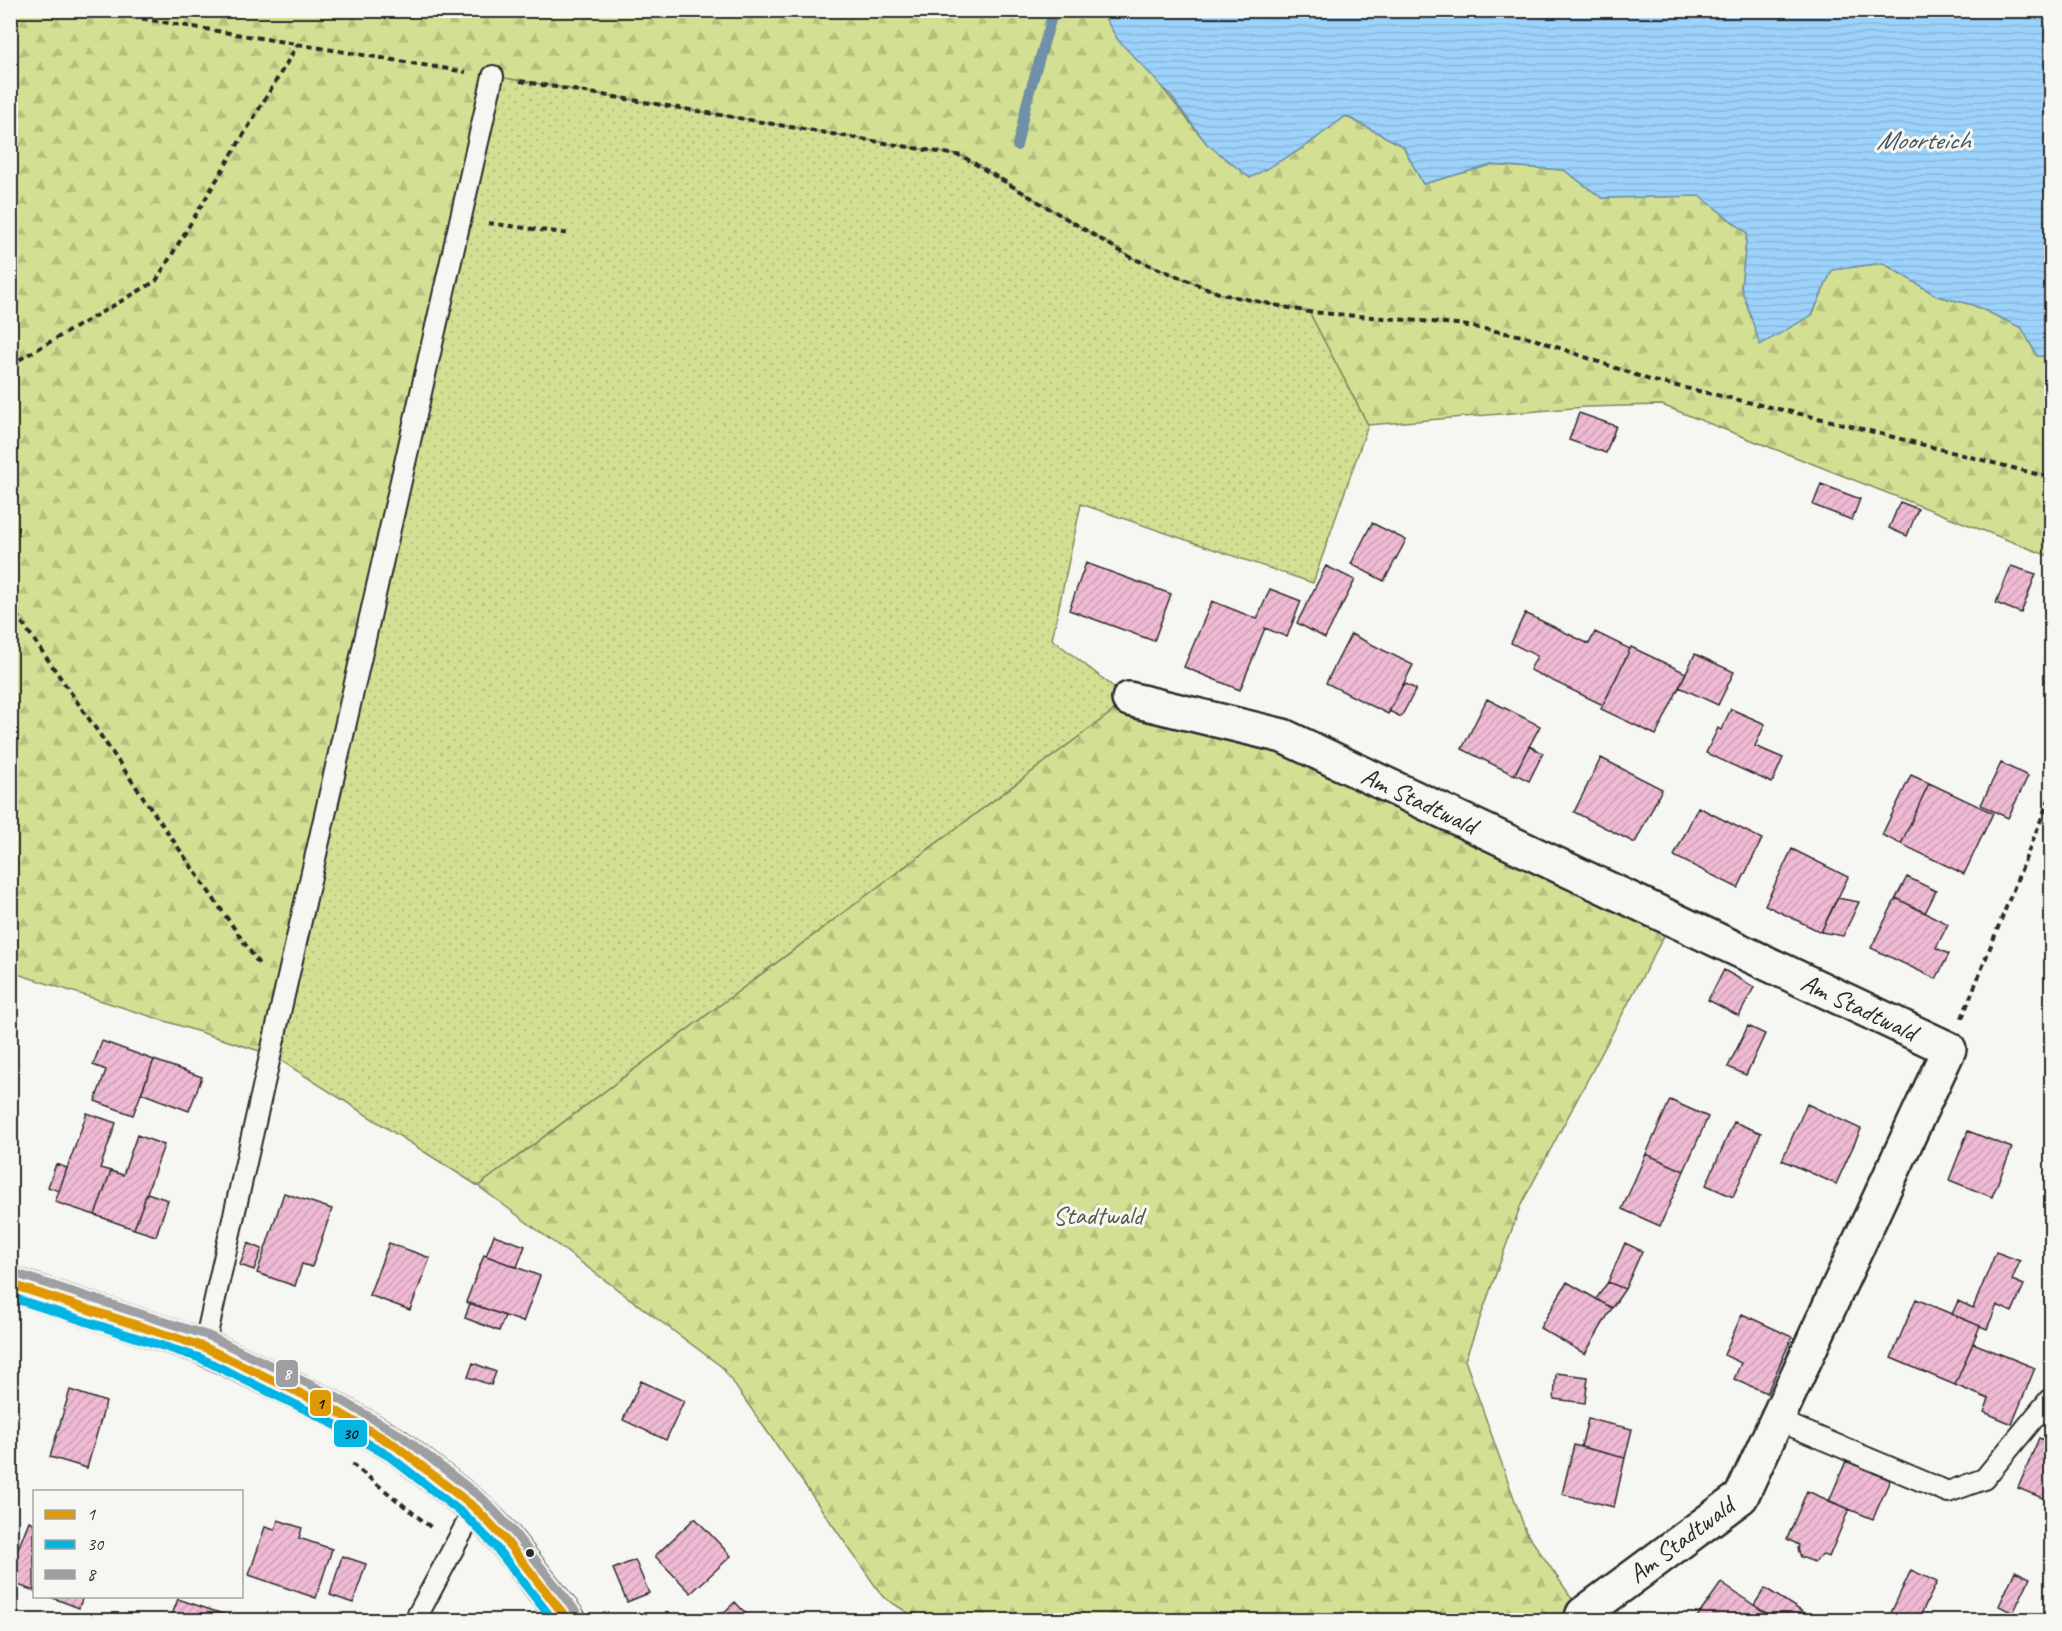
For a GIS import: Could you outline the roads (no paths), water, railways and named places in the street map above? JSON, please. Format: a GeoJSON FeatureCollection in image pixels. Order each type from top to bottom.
{"type":"FeatureCollection","features":[{"type":"Feature","properties":{"kind":"street","name":"Am Stadtwald"},"geometry":{"type":"LineString","coordinates":[[1129,699],[1283,736],[1949,1049],[1775,1419],[1741,1497],[1583,1614],[1581,1620]]}},
{"type":"Feature","properties":{"kind":"street"},"geometry":{"type":"LineString","coordinates":[[10,1284],[204,1347],[331,1408],[396,1446],[475,1508],[503,1537],[566,1620]]}},
{"type":"Feature","properties":{"kind":"lane"},"geometry":{"type":"LineString","coordinates":[[204,1347],[493,76]]}},
{"type":"Feature","properties":{"kind":"lane"},"geometry":{"type":"LineString","coordinates":[[1775,1419],[1948,1492],[1984,1479],[2049,1400]]}},
{"type":"Feature","properties":{"kind":"lane"},"geometry":{"type":"LineString","coordinates":[[415,1620],[475,1508]]}},
{"type":"Feature","properties":{"kind":"water","name":"Moorteich"},"geometry":{"type":"Polygon","coordinates":[[[1101,11],[2051,11],[2051,357],[2037,356],[2022,328],[1973,305],[1937,296],[1883,263],[1832,270],[1812,315],[1760,345],[1741,287],[1747,233],[1700,196],[1602,198],[1564,170],[1491,165],[1423,184],[1403,146],[1346,116],[1303,148],[1250,178],[1207,144],[1171,96],[1118,40],[1101,11]]]}},
{"type":"Feature","properties":{"kind":"waterway"},"geometry":{"type":"LineString","coordinates":[[1017,146],[1027,101],[1054,10]]}},
{"type":"Feature","properties":{"kind":"park label","name":"Stadtwald"},"geometry":{"type":"Point","coordinates":[1098,1215]}}]}
